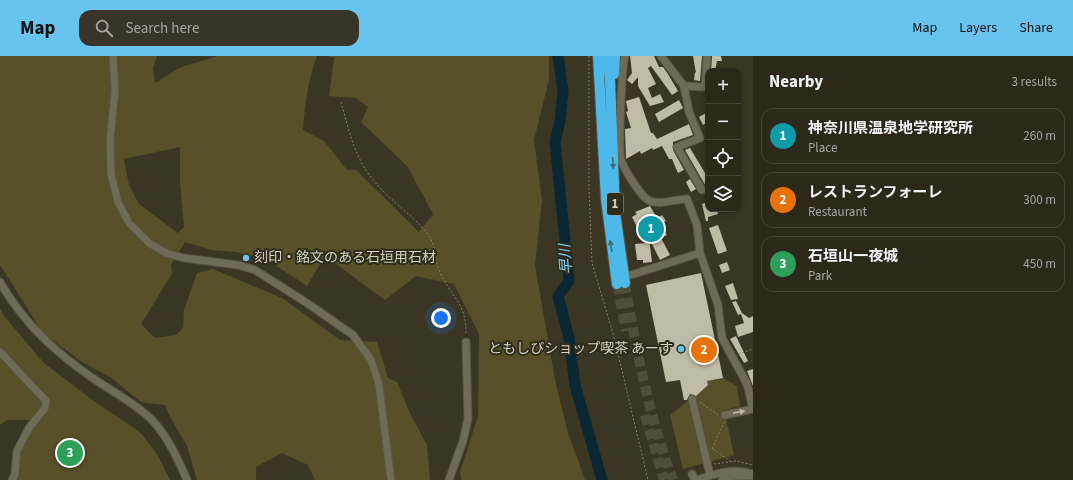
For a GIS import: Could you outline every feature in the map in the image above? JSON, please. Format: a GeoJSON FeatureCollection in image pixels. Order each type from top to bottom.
{"type":"FeatureCollection","features":[{"type":"Feature","properties":{"kind":"highway","name":"1"},"geometry":{"type":"LineString","coordinates":[[598,56],[606,199],[625,281]]}},
{"type":"Feature","properties":{"kind":"highway","name":"1"},"geometry":{"type":"LineString","coordinates":[[603,150],[603,79],[606,56]]}},
{"type":"Feature","properties":{"kind":"highway","name":"1"},"geometry":{"type":"LineString","coordinates":[[606,56],[615,213],[625,281]]}},
{"type":"Feature","properties":{"kind":"highway","name":"1"},"geometry":{"type":"LineString","coordinates":[[611,124],[615,56]]}},
{"type":"Feature","properties":{"kind":"street"},"geometry":{"type":"LineString","coordinates":[[113,56],[115,91],[110,140],[111,174],[118,202],[129,223],[149,243],[166,253],[184,258],[238,265],[255,270],[307,303],[352,335],[371,360],[379,385],[391,480]]}},
{"type":"Feature","properties":{"kind":"street"},"geometry":{"type":"LineString","coordinates":[[625,56],[621,160],[644,197],[650,201],[664,203],[687,199],[697,225],[700,253],[718,305],[721,319],[722,338],[747,384],[753,409],[725,415]]}},
{"type":"Feature","properties":{"kind":"street"},"geometry":{"type":"LineString","coordinates":[[661,56],[684,86],[689,112],[700,138],[678,147],[702,190]]}},
{"type":"Feature","properties":{"kind":"street"},"geometry":{"type":"LineString","coordinates":[[684,86],[705,88],[707,56]]}},
{"type":"Feature","properties":{"kind":"street"},"geometry":{"type":"LineString","coordinates":[[625,281],[700,253]]}},
{"type":"Feature","properties":{"kind":"street"},"geometry":{"type":"LineString","coordinates":[[0,282],[11,301],[41,337],[80,369],[151,419],[174,450],[187,480]]}},
{"type":"Feature","properties":{"kind":"street"},"geometry":{"type":"LineString","coordinates":[[449,480],[466,433],[468,419],[466,342]]}},
{"type":"Feature","properties":{"kind":"street"},"geometry":{"type":"LineString","coordinates":[[0,352],[46,401],[45,408],[29,428],[17,451],[15,474],[12,480]]}},
{"type":"Feature","properties":{"kind":"street"},"geometry":{"type":"LineString","coordinates":[[693,401],[700,477],[731,470],[753,475]]}},
{"type":"Feature","properties":{"kind":"street"},"geometry":{"type":"LineString","coordinates":[[722,480],[734,476],[753,475]]}},
{"type":"Feature","properties":{"kind":"path"},"geometry":{"type":"LineString","coordinates":[[589,56],[589,188],[592,263],[614,337],[648,480]]}},
{"type":"Feature","properties":{"kind":"path"},"geometry":{"type":"LineString","coordinates":[[342,102],[350,134],[370,177],[389,198],[417,223],[434,245],[436,261],[440,272],[464,312],[466,342]]}},
{"type":"Feature","properties":{"kind":"path"},"geometry":{"type":"LineString","coordinates":[[733,356],[753,349]]}},
{"type":"Feature","properties":{"kind":"path"},"geometry":{"type":"LineString","coordinates":[[693,401],[700,402],[723,418],[724,424],[712,449],[730,461]]}},
{"type":"Feature","properties":{"kind":"path"},"geometry":{"type":"LineString","coordinates":[[720,463],[730,461],[753,465]]}},
{"type":"Feature","properties":{"kind":"shaded area"},"geometry":{"type":"Polygon","coordinates":[[[0,56],[157,56],[153,68],[155,83],[181,67],[218,56],[317,56],[307,92],[303,130],[324,141],[347,170],[356,170],[419,232],[433,214],[407,166],[361,122],[368,107],[356,98],[329,96],[334,58],[327,56],[549,56],[549,79],[534,140],[542,200],[535,265],[555,380],[568,433],[585,480],[461,480],[460,472],[478,416],[479,334],[454,284],[416,276],[385,300],[325,256],[307,286],[272,263],[256,257],[236,252],[211,250],[185,242],[171,265],[172,274],[141,324],[155,338],[176,335],[183,328],[184,310],[197,273],[213,269],[282,298],[340,340],[377,342],[388,378],[397,382],[409,411],[427,445],[430,480],[315,480],[308,465],[282,453],[256,467],[256,480],[197,480],[187,446],[165,405],[141,402],[110,377],[82,362],[43,333],[0,265],[0,56]],[[180,147],[124,159],[129,185],[139,204],[178,233],[184,227],[180,181],[180,147]]]}},
{"type":"Feature","properties":{"kind":"shaded area"},"geometry":{"type":"Polygon","coordinates":[[[0,308],[4,316],[44,363],[91,399],[140,432],[157,454],[170,480],[14,480],[17,463],[22,448],[28,434],[39,420],[7,420],[0,425],[0,308]]]}},
{"type":"Feature","properties":{"kind":"shaded area"},"geometry":{"type":"Polygon","coordinates":[[[723,378],[737,386],[740,406],[724,410],[734,455],[683,469],[670,415],[690,399],[688,389],[692,399],[708,385],[707,381],[723,378]]]}},
{"type":"Feature","properties":{"kind":"building"},"geometry":{"type":"Polygon","coordinates":[[[630,56],[654,56],[659,67],[663,67],[678,91],[672,95],[651,66],[648,68],[656,84],[648,88],[652,98],[660,94],[664,102],[650,106],[638,86],[638,77],[632,84],[627,80],[632,73],[630,56]]]}},
{"type":"Feature","properties":{"kind":"building"},"geometry":{"type":"Polygon","coordinates":[[[693,56],[702,56],[700,81],[694,80],[695,72],[696,73],[693,56]]]}},
{"type":"Feature","properties":{"kind":"building"},"geometry":{"type":"Polygon","coordinates":[[[712,56],[721,56],[722,61],[717,61],[716,68],[711,68],[712,56]]]}},
{"type":"Feature","properties":{"kind":"building"},"geometry":{"type":"Polygon","coordinates":[[[639,97],[651,133],[653,133],[657,139],[689,124],[693,135],[673,142],[673,150],[684,170],[678,173],[672,159],[669,159],[662,146],[653,150],[652,148],[641,154],[640,151],[626,159],[625,129],[631,128],[626,112],[628,111],[626,101],[639,97]]]}},
{"type":"Feature","properties":{"kind":"building"},"geometry":{"type":"Polygon","coordinates":[[[679,100],[683,108],[659,122],[655,114],[679,100]]]}},
{"type":"Feature","properties":{"kind":"building"},"geometry":{"type":"Polygon","coordinates":[[[705,114],[705,124],[703,125],[699,117],[705,114]]]}},
{"type":"Feature","properties":{"kind":"building"},"geometry":{"type":"Polygon","coordinates":[[[690,148],[705,173],[705,185],[685,150],[690,148]]]}},
{"type":"Feature","properties":{"kind":"building"},"geometry":{"type":"Polygon","coordinates":[[[690,179],[696,189],[691,192],[686,182],[690,179]]]}},
{"type":"Feature","properties":{"kind":"building"},"geometry":{"type":"Polygon","coordinates":[[[705,203],[705,212],[718,212],[718,214],[708,217],[708,221],[706,221],[702,204],[705,203]]]}},
{"type":"Feature","properties":{"kind":"building"},"geometry":{"type":"Polygon","coordinates":[[[650,206],[657,218],[662,215],[666,221],[661,224],[667,235],[661,238],[670,255],[660,260],[649,238],[652,262],[643,263],[643,260],[637,260],[635,244],[645,243],[632,217],[637,214],[635,212],[650,206]]]}},
{"type":"Feature","properties":{"kind":"building"},"geometry":{"type":"Polygon","coordinates":[[[718,225],[727,251],[718,254],[709,228],[718,225]]]}},
{"type":"Feature","properties":{"kind":"building"},"geometry":{"type":"Polygon","coordinates":[[[727,262],[730,270],[722,273],[719,265],[727,262]]]}},
{"type":"Feature","properties":{"kind":"building"},"geometry":{"type":"Polygon","coordinates":[[[701,273],[723,378],[707,381],[708,385],[696,396],[690,394],[687,400],[684,400],[680,380],[666,382],[646,285],[701,273]]]}},
{"type":"Feature","properties":{"kind":"building"},"geometry":{"type":"Polygon","coordinates":[[[733,283],[738,299],[731,300],[725,286],[733,283]]]}},
{"type":"Feature","properties":{"kind":"building"},"geometry":{"type":"Polygon","coordinates":[[[736,301],[742,313],[749,318],[753,316],[753,332],[738,337],[735,326],[744,323],[741,314],[738,315],[732,302],[736,301]]]}},
{"type":"Feature","properties":{"kind":"building"},"geometry":{"type":"Polygon","coordinates":[[[736,336],[748,361],[744,363],[730,339],[736,336]]]}},
{"type":"Feature","properties":{"kind":"building"},"geometry":{"type":"Polygon","coordinates":[[[753,369],[753,386],[747,371],[753,369]]]}},
{"type":"Feature","properties":{"kind":"waterway","name":"早川"},"geometry":{"type":"LineString","coordinates":[[558,56],[563,91],[560,121],[555,142],[569,281],[558,296],[569,338],[575,385],[602,480]]}},
{"type":"Feature","properties":{"kind":"tunnel"},"geometry":{"type":"LineString","coordinates":[[625,283],[644,383],[664,456],[673,480]]}},
{"type":"Feature","properties":{"kind":"tunnel"},"geometry":{"type":"LineString","coordinates":[[617,284],[626,331]]}},
{"type":"Feature","properties":{"kind":"tunnel"},"geometry":{"type":"LineString","coordinates":[[645,415],[664,480]]}},
{"type":"Feature","properties":{"kind":"place","name":"神奈川県温泉地学研究所"},"geometry":{"type":"Point","coordinates":[651,229]}},
{"type":"Feature","properties":{"kind":"place","name":"刻印・銘文のある石垣用石材"},"geometry":{"type":"Point","coordinates":[246,258]}},
{"type":"Feature","properties":{"kind":"place","name":"ともしびショップ喫茶 あーす"},"geometry":{"type":"Point","coordinates":[681,349]}},
{"type":"Feature","properties":{"kind":"place","name":"レストランフォーレ"},"geometry":{"type":"Point","coordinates":[704,350]}},
{"type":"Feature","properties":{"kind":"place","name":"石垣山一夜城"},"geometry":{"type":"Point","coordinates":[70,453]}}]}
